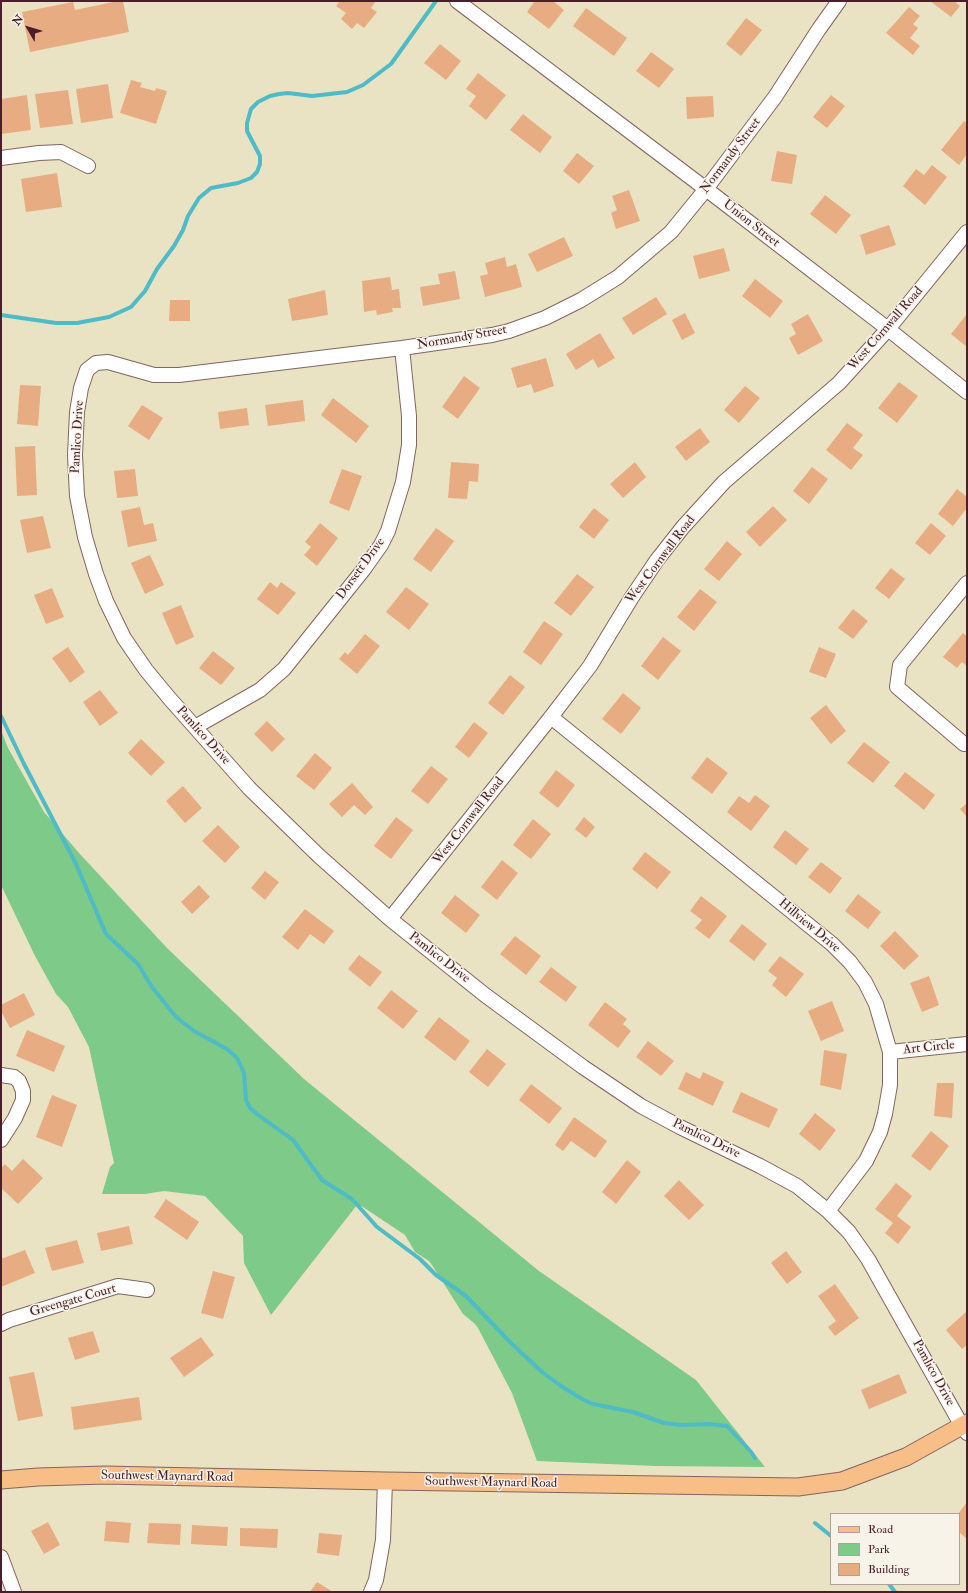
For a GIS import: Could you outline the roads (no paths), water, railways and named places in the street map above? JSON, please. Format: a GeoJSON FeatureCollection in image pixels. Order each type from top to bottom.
{"type":"FeatureCollection","features":[{"type":"Feature","properties":{"kind":"main road","name":"Southwest Maynard Road"},"geometry":{"type":"LineString","coordinates":[[1,1480],[38,1477],[104,1475],[798,1487],[842,1481],[906,1457],[965,1427]]}},
{"type":"Feature","properties":{"kind":"street","name":"Union Street"},"geometry":{"type":"LineString","coordinates":[[457,1],[706,189],[888,329],[967,392]]}},
{"type":"Feature","properties":{"kind":"street","name":"Normandy Street"},"geometry":{"type":"LineString","coordinates":[[88,370],[96,363],[108,362],[154,375],[179,375],[402,348],[492,335],[509,331],[545,318],[581,300],[618,277],[647,254],[671,232],[706,189],[775,98],[819,29],[839,1]]}},
{"type":"Feature","properties":{"kind":"street"},"geometry":{"type":"LineString","coordinates":[[1,158],[39,152],[61,152],[88,166]]}},
{"type":"Feature","properties":{"kind":"street","name":"West Cornwall Road"},"geometry":{"type":"LineString","coordinates":[[390,919],[590,666],[632,597],[657,560],[683,527],[724,482],[838,383],[888,329],[967,232]]}},
{"type":"Feature","properties":{"kind":"street","name":"Dorsett Drive"},"geometry":{"type":"LineString","coordinates":[[195,727],[260,690],[284,669],[381,545],[388,531],[398,500],[403,482],[408,451],[409,416],[402,348]]}},
{"type":"Feature","properties":{"kind":"street","name":"Pamlico Drive"},"geometry":{"type":"LineString","coordinates":[[88,370],[81,388],[77,412],[75,455],[77,496],[85,537],[106,601],[124,638],[146,670],[249,788],[319,856],[390,919],[485,995],[613,1088],[641,1106],[680,1127],[726,1148],[797,1186],[828,1211],[849,1232],[868,1259],[965,1427]]}},
{"type":"Feature","properties":{"kind":"street"},"geometry":{"type":"LineString","coordinates":[[964,744],[897,687],[900,665],[967,583]]}},
{"type":"Feature","properties":{"kind":"street","name":"Hillview Drive"},"geometry":{"type":"LineString","coordinates":[[551,717],[832,944],[850,962],[865,982],[876,1004],[884,1026],[890,1052],[890,1085],[880,1132],[866,1161],[828,1211]]}},
{"type":"Feature","properties":{"kind":"street","name":"Art Circle"},"geometry":{"type":"LineString","coordinates":[[890,1052],[967,1044]]}},
{"type":"Feature","properties":{"kind":"street"},"geometry":{"type":"LineString","coordinates":[[1,1075],[14,1077],[19,1081],[23,1091],[23,1100],[15,1118],[1,1140]]}},
{"type":"Feature","properties":{"kind":"street","name":"Greengate Court"},"geometry":{"type":"LineString","coordinates":[[1,1324],[118,1286],[147,1290]]}},
{"type":"Feature","properties":{"kind":"street"},"geometry":{"type":"LineString","coordinates":[[371,1592],[376,1580],[383,1540],[385,1481]]}},
{"type":"Feature","properties":{"kind":"street"},"geometry":{"type":"LineString","coordinates":[[1,1558],[14,1592]]}},
{"type":"Feature","properties":{"kind":"waterway"},"geometry":{"type":"LineString","coordinates":[[1,315],[56,323],[77,323],[109,317],[131,307],[145,291],[157,269],[174,246],[183,230],[188,216],[199,198],[211,188],[238,183],[251,178],[257,172],[260,164],[260,156],[247,131],[247,123],[251,109],[258,102],[270,96],[279,94],[288,93],[312,96],[347,92],[363,85],[391,64],[436,1]]}},
{"type":"Feature","properties":{"kind":"waterway"},"geometry":{"type":"LineString","coordinates":[[1,716],[76,864],[106,934],[138,964],[152,987],[176,1017],[194,1031],[227,1049],[237,1058],[244,1073],[246,1100],[250,1108],[293,1140],[322,1180],[352,1199],[377,1227],[420,1259],[436,1275],[466,1296],[510,1342],[542,1372],[561,1386],[593,1404],[633,1412],[664,1423],[727,1426],[755,1458]]}},
{"type":"Feature","properties":{"kind":"waterway"},"geometry":{"type":"LineString","coordinates":[[815,1523],[830,1535]]}},
{"type":"Feature","properties":{"kind":"waterway"},"geometry":{"type":"LineString","coordinates":[[890,1585],[895,1592]]}}]}
